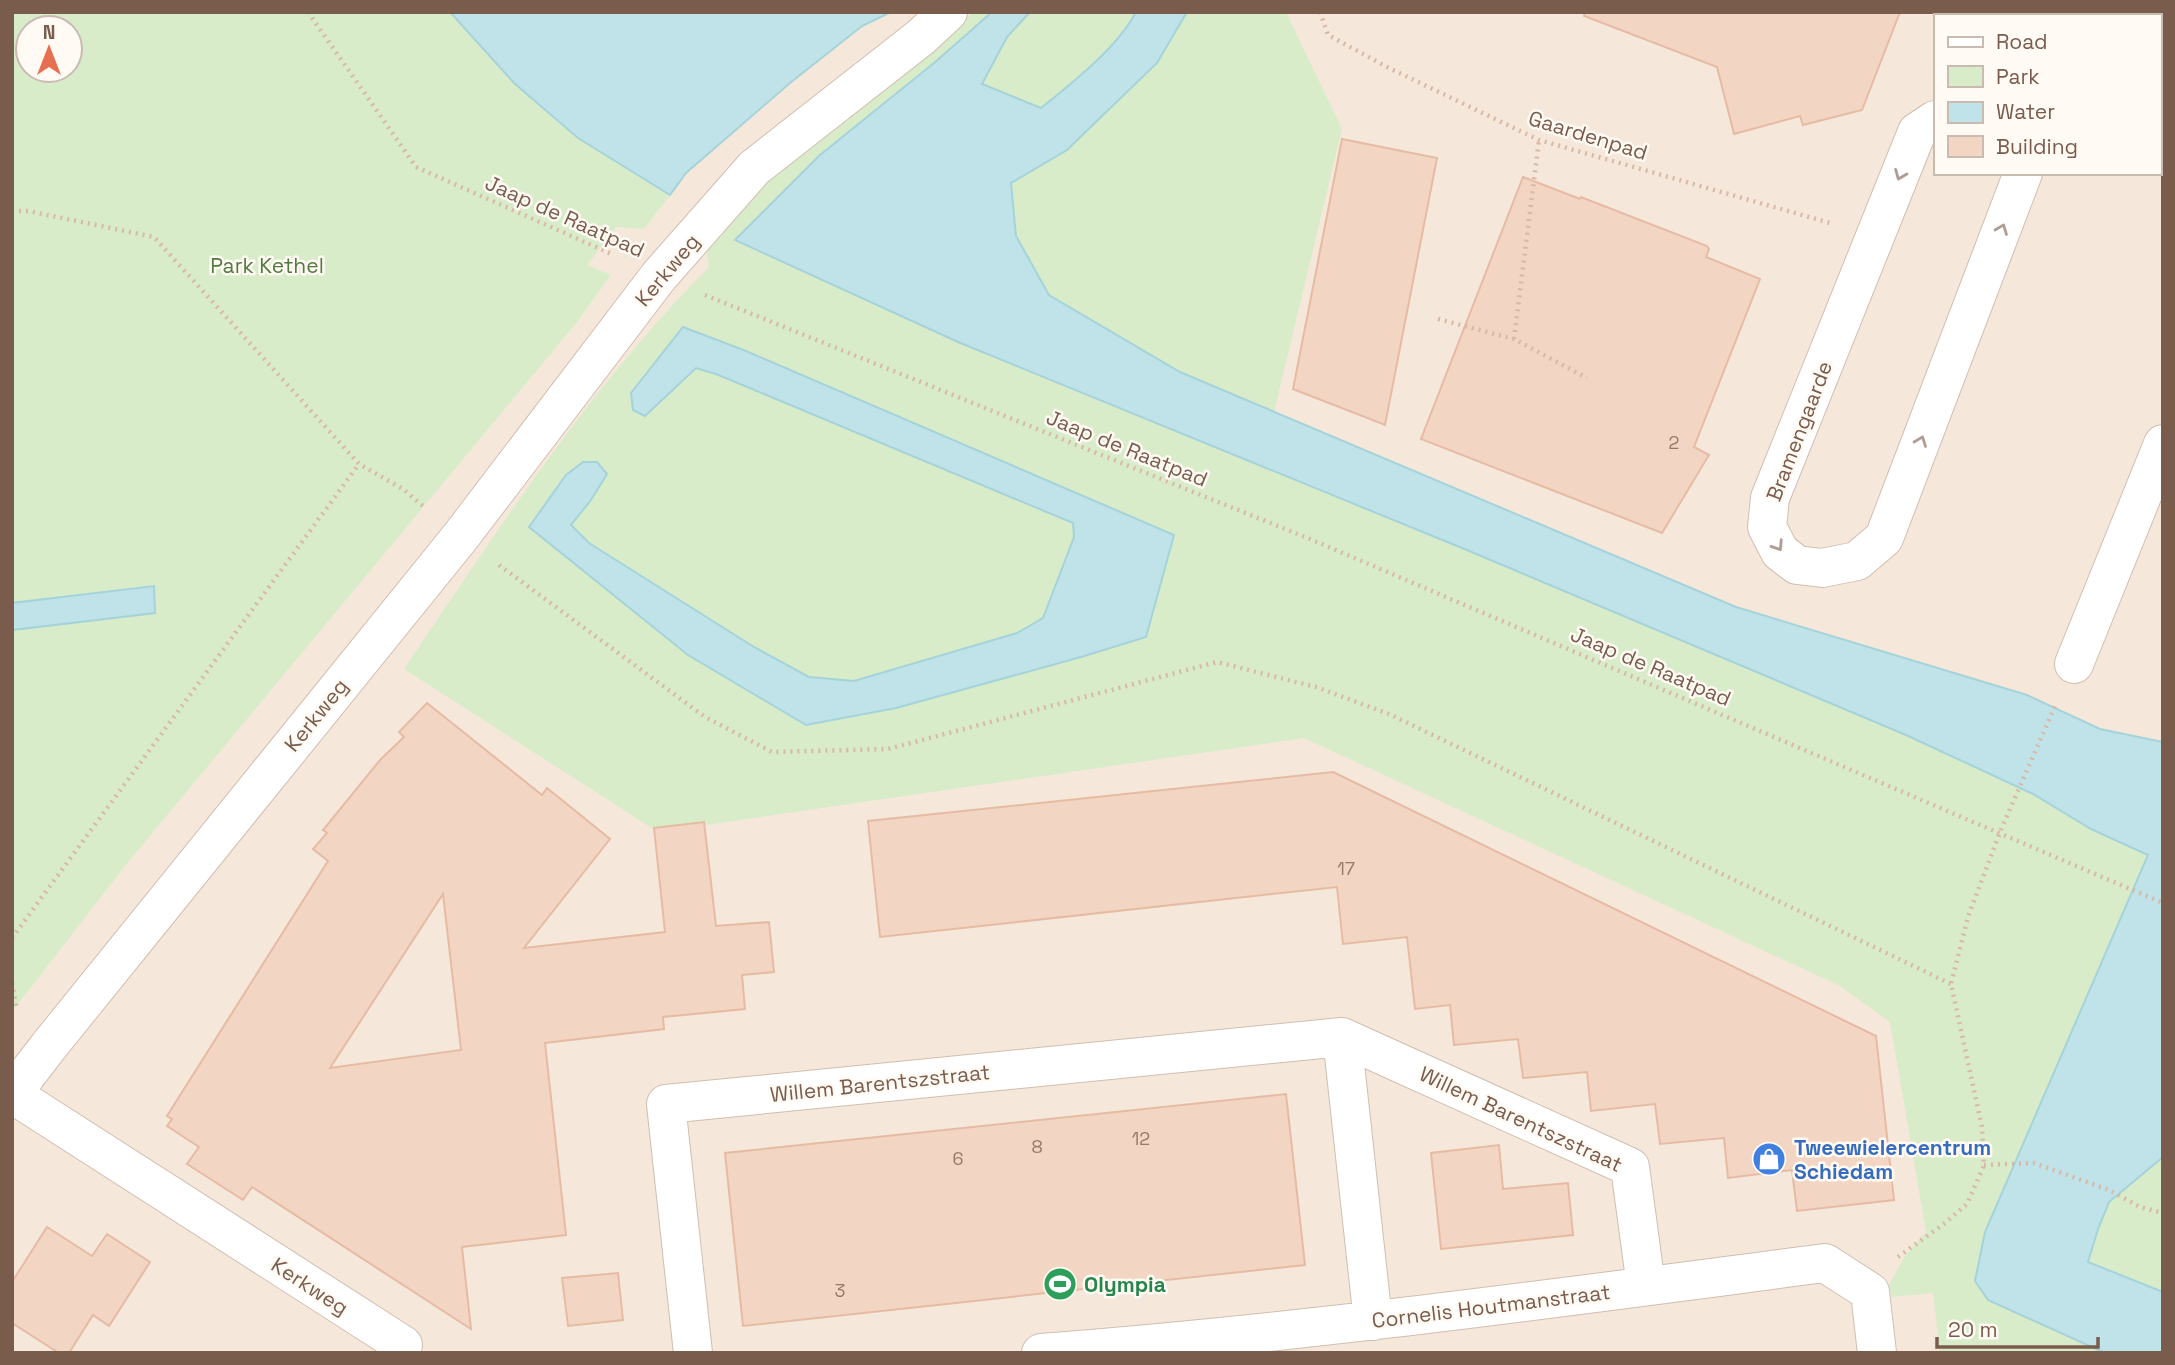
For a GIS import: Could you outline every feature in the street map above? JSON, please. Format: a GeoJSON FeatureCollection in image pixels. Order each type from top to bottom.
{"type":"FeatureCollection","features":[{"type":"Feature","properties":{"kind":"street","name":"Kerkweg"},"geometry":{"type":"LineString","coordinates":[[403,1345],[12,1094],[461,536],[659,276],[754,168],[921,37],[948,12]]}},
{"type":"Feature","properties":{"kind":"street","name":"Bramengaarde"},"geometry":{"type":"LineString","coordinates":[[1934,121],[1917,132],[1770,498],[1767,527],[1780,552],[1797,565],[1822,568],[1857,561],[1884,538],[2023,175]]}},
{"type":"Feature","properties":{"kind":"street"},"geometry":{"type":"LineString","coordinates":[[2074,664],[2163,446]]}},
{"type":"Feature","properties":{"kind":"street"},"geometry":{"type":"LineString","coordinates":[[1342,1037],[1373,1321]]}},
{"type":"Feature","properties":{"kind":"street","name":"Willem Barentszstraat"},"geometry":{"type":"LineString","coordinates":[[692,1353],[666,1104],[1342,1037],[1630,1167],[1646,1286]]}},
{"type":"Feature","properties":{"kind":"street","name":"Cornelis Houtmanstraat"},"geometry":{"type":"LineString","coordinates":[[1041,1353],[1150,1349],[1825,1263],[1859,1285]]}},
{"type":"Feature","properties":{"kind":"street"},"geometry":{"type":"LineString","coordinates":[[1859,1285],[1870,1292],[1877,1353]]}},
{"type":"Feature","properties":{"kind":"path","name":"Jaap de Raatpad"},"geometry":{"type":"LineString","coordinates":[[308,12],[416,167],[659,276],[1310,539],[2163,902]]}},
{"type":"Feature","properties":{"kind":"path","name":"Gaardenpad"},"geometry":{"type":"LineString","coordinates":[[1320,12],[1328,35],[1389,68],[1539,140],[1875,237]]}},
{"type":"Feature","properties":{"kind":"path"},"geometry":{"type":"LineString","coordinates":[[1514,339],[1539,140]]}},
{"type":"Feature","properties":{"kind":"path"},"geometry":{"type":"LineString","coordinates":[[12,211],[28,211],[154,237],[359,464],[403,489],[461,536],[705,717],[772,752],[888,749],[1217,662],[1316,687],[1389,714],[1951,984]]}},
{"type":"Feature","properties":{"kind":"path"},"geometry":{"type":"LineString","coordinates":[[1438,319],[1514,339],[1587,378]]}},
{"type":"Feature","properties":{"kind":"path"},"geometry":{"type":"LineString","coordinates":[[12,938],[359,464]]}},
{"type":"Feature","properties":{"kind":"path"},"geometry":{"type":"LineString","coordinates":[[1859,1285],[1945,1223],[1967,1203],[1984,1165],[1982,1127],[1951,984],[1968,916],[2000,832],[2074,664]]}},
{"type":"Feature","properties":{"kind":"path"},"geometry":{"type":"LineString","coordinates":[[1984,1165],[2034,1163],[2109,1190],[2140,1207],[2163,1213]]}},
{"type":"Feature","properties":{"kind":"shaded area"},"geometry":{"type":"Polygon","coordinates":[[[12,12],[2163,12],[2163,1353],[12,1353],[12,12]]]}},
{"type":"Feature","properties":{"kind":"green space","name":"Park Kethel"},"geometry":{"type":"Polygon","coordinates":[[[12,12],[450,12],[513,83],[578,138],[670,195],[644,229],[616,227],[587,265],[611,275],[577,322],[124,867],[12,1012],[12,12]]]}},
{"type":"Feature","properties":{"kind":"green space"},"geometry":{"type":"Polygon","coordinates":[[[973,12],[992,12],[934,63],[820,155],[736,240],[1906,735],[2033,794],[2091,829],[2149,856],[1985,1232],[1975,1281],[1988,1300],[2105,1353],[1940,1353],[1933,1293],[1892,1297],[1889,1285],[1905,1256],[1926,1232],[1890,1022],[1840,986],[1304,738],[658,832],[404,669],[547,460],[624,360],[709,267],[705,241],[760,185],[927,53],[973,12]],[[683,327],[646,416],[696,368],[716,374],[1073,524],[1074,537],[1043,618],[1017,633],[854,681],[809,677],[754,647],[589,543],[571,525],[591,500],[529,527],[806,725],[896,708],[1146,637],[1174,536],[746,351],[683,327]]]}},
{"type":"Feature","properties":{"kind":"green space"},"geometry":{"type":"Polygon","coordinates":[[[1030,12],[1136,12],[1118,39],[1080,76],[1041,108],[981,84],[1007,36],[1030,12]]]}},
{"type":"Feature","properties":{"kind":"green space"},"geometry":{"type":"Polygon","coordinates":[[[1187,12],[1286,12],[1342,129],[1274,412],[1180,372],[1049,295],[1016,236],[1011,183],[1067,150],[1157,63],[1187,12]]]}},
{"type":"Feature","properties":{"kind":"green space"},"geometry":{"type":"Polygon","coordinates":[[[2163,1157],[2163,1292],[2088,1262],[2109,1202],[2163,1157]]]}},
{"type":"Feature","properties":{"kind":"water"},"geometry":{"type":"Polygon","coordinates":[[[450,12],[891,12],[862,26],[790,83],[686,173],[670,195],[578,138],[514,83],[450,12]]]}},
{"type":"Feature","properties":{"kind":"water"},"geometry":{"type":"Polygon","coordinates":[[[992,12],[1030,12],[1007,37],[982,84],[1041,108],[1106,51],[1136,12],[1187,12],[1157,63],[1067,150],[1011,183],[1016,236],[1049,295],[1180,372],[1736,607],[2027,695],[2100,729],[2163,742],[2163,1157],[2109,1202],[2088,1262],[2163,1292],[2163,1353],[2105,1353],[1988,1300],[1975,1281],[1985,1232],[2148,855],[2091,829],[2033,794],[1906,735],[1462,548],[958,342],[735,240],[820,155],[934,63],[992,12]]]}},
{"type":"Feature","properties":{"kind":"water"},"geometry":{"type":"Polygon","coordinates":[[[683,327],[746,351],[1174,535],[1146,637],[896,708],[806,725],[688,655],[529,527],[566,475],[583,462],[597,462],[607,474],[571,525],[589,543],[754,647],[809,677],[854,681],[1017,633],[1043,618],[1074,537],[1073,523],[696,368],[645,416],[633,410],[631,393],[683,327]]]}},
{"type":"Feature","properties":{"kind":"water"},"geometry":{"type":"Polygon","coordinates":[[[154,586],[155,613],[12,630],[12,603],[154,586]]]}},
{"type":"Feature","properties":{"kind":"building"},"geometry":{"type":"Polygon","coordinates":[[[1585,12],[1900,12],[1862,110],[1803,125],[1800,116],[1734,134],[1717,67],[1584,16],[1585,12]]]}},
{"type":"Feature","properties":{"kind":"building"},"geometry":{"type":"Polygon","coordinates":[[[1342,139],[1437,158],[1385,425],[1293,389],[1342,139]]]}},
{"type":"Feature","properties":{"kind":"building"},"geometry":{"type":"Polygon","coordinates":[[[1523,177],[1707,246],[1709,249],[1706,257],[1760,279],[1694,447],[1709,455],[1662,533],[1421,439],[1523,177]]]}},
{"type":"Feature","properties":{"kind":"building"},"geometry":{"type":"Polygon","coordinates":[[[427,703],[542,795],[547,788],[610,839],[524,948],[665,932],[654,828],[704,822],[716,926],[769,922],[774,972],[742,975],[745,1009],[663,1017],[664,1029],[545,1043],[566,1235],[462,1247],[471,1329],[252,1187],[243,1200],[187,1164],[199,1147],[167,1126],[172,1119],[167,1116],[328,861],[313,849],[327,833],[323,830],[380,760],[404,737],[399,732],[427,703]],[[443,894],[330,1068],[461,1050],[443,894]]]}},
{"type":"Feature","properties":{"kind":"building"},"geometry":{"type":"Polygon","coordinates":[[[1333,772],[1876,1036],[1894,1200],[1797,1211],[1792,1170],[1728,1178],[1724,1138],[1660,1144],[1655,1104],[1591,1111],[1587,1072],[1523,1078],[1518,1039],[1454,1045],[1450,1005],[1415,1009],[1407,937],[1343,944],[1337,887],[880,937],[868,821],[1333,772]]]}},
{"type":"Feature","properties":{"kind":"building"},"geometry":{"type":"Polygon","coordinates":[[[1286,1094],[1305,1265],[743,1326],[725,1153],[1286,1094]]]}},
{"type":"Feature","properties":{"kind":"building"},"geometry":{"type":"Polygon","coordinates":[[[1499,1145],[1503,1189],[1568,1183],[1573,1235],[1441,1249],[1431,1153],[1499,1145]]]}},
{"type":"Feature","properties":{"kind":"building"},"geometry":{"type":"Polygon","coordinates":[[[47,1227],[92,1256],[107,1234],[150,1262],[109,1326],[93,1315],[69,1353],[59,1353],[12,1323],[12,1282],[47,1227]]]}},
{"type":"Feature","properties":{"kind":"building"},"geometry":{"type":"Polygon","coordinates":[[[618,1273],[623,1320],[568,1326],[562,1278],[618,1273]]]}},
{"type":"Feature","properties":{"kind":"place","name":"Tweewielercentrum Schiedam"},"geometry":{"type":"Point","coordinates":[1769,1159]}},
{"type":"Feature","properties":{"kind":"place","name":"Olympia"},"geometry":{"type":"Point","coordinates":[1060,1284]}}]}
